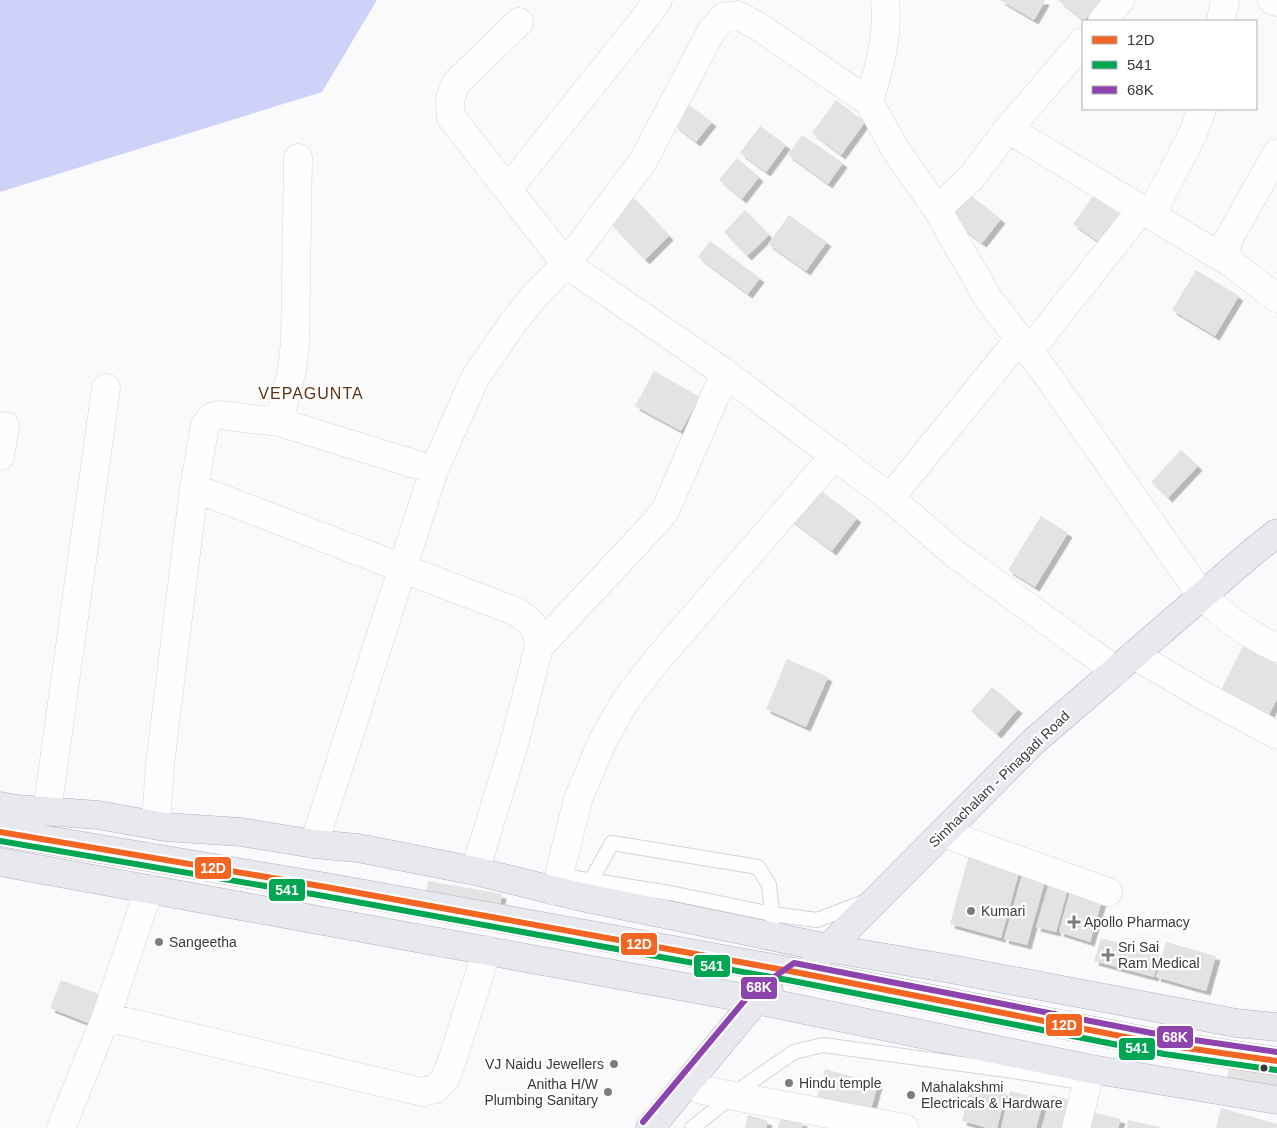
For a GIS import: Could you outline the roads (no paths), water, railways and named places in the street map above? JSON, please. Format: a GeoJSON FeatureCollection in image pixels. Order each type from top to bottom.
{"type":"FeatureCollection","features":[{"type":"Feature","properties":{"kind":"main road","name":"Simhachalam - Pinagadi Road"},"geometry":{"type":"LineString","coordinates":[[650,1128],[756,1000],[828,948],[1033,742],[1277,533]]}},
{"type":"Feature","properties":{"kind":"main road"},"geometry":{"type":"LineString","coordinates":[[0,806],[98,815],[156,824],[164,827],[241,832],[314,844],[358,848],[475,871],[515,881],[557,883],[773,925],[828,948],[952,969],[1236,1023],[1277,1027]]}},
{"type":"Feature","properties":{"kind":"main road"},"geometry":{"type":"LineString","coordinates":[[0,832],[326,887],[795,972],[1166,1045],[1277,1060]]}},
{"type":"Feature","properties":{"kind":"main road"},"geometry":{"type":"LineString","coordinates":[[0,862],[756,1000],[1089,1076],[1277,1100]]}},
{"type":"Feature","properties":{"kind":"street"},"geometry":{"type":"LineString","coordinates":[[508,189],[642,23],[658,0]]}},
{"type":"Feature","properties":{"kind":"street"},"geometry":{"type":"LineString","coordinates":[[869,102],[884,51],[887,18],[885,0]]}},
{"type":"Feature","properties":{"kind":"street"},"geometry":{"type":"LineString","coordinates":[[1103,20],[1120,0]]}},
{"type":"Feature","properties":{"kind":"street"},"geometry":{"type":"LineString","coordinates":[[1221,20],[1225,0]]}},
{"type":"Feature","properties":{"kind":"street"},"geometry":{"type":"LineString","coordinates":[[1272,0],[1277,2]]}},
{"type":"Feature","properties":{"kind":"street"},"geometry":{"type":"LineString","coordinates":[[314,844],[434,470],[476,378],[512,324],[536,294],[566,264],[643,162],[711,32],[723,17],[737,15],[761,28],[869,102],[895,149],[937,209],[988,298],[1025,344],[1202,596],[1232,623],[1277,648]]}},
{"type":"Feature","properties":{"kind":"street"},"geometry":{"type":"LineString","coordinates":[[519,22],[456,83],[450,99],[451,118],[566,264],[725,373],[890,498],[954,553],[1125,663],[1204,696],[1277,735]]}},
{"type":"Feature","properties":{"kind":"street"},"geometry":{"type":"LineString","coordinates":[[937,209],[970,178],[1008,129],[1082,43]]}},
{"type":"Feature","properties":{"kind":"street"},"geometry":{"type":"LineString","coordinates":[[890,498],[1025,344],[1146,212],[1193,133],[1202,110]]}},
{"type":"Feature","properties":{"kind":"street"},"geometry":{"type":"LineString","coordinates":[[1008,129],[1231,263],[1277,298]]}},
{"type":"Feature","properties":{"kind":"street"},"geometry":{"type":"LineString","coordinates":[[1231,263],[1226,252],[1228,240],[1277,153]]}},
{"type":"Feature","properties":{"kind":"street"},"geometry":{"type":"LineString","coordinates":[[279,422],[292,370],[295,343],[298,158]]}},
{"type":"Feature","properties":{"kind":"street"},"geometry":{"type":"LineString","coordinates":[[539,647],[666,509],[725,373]]}},
{"type":"Feature","properties":{"kind":"street"},"geometry":{"type":"LineString","coordinates":[[47,811],[106,388]]}},
{"type":"Feature","properties":{"kind":"street"},"geometry":{"type":"LineString","coordinates":[[156,824],[160,764],[194,488],[205,425],[212,417],[219,414],[279,422],[434,470]]}},
{"type":"Feature","properties":{"kind":"street"},"geometry":{"type":"LineString","coordinates":[[0,456],[5,426]]}},
{"type":"Feature","properties":{"kind":"street"},"geometry":{"type":"LineString","coordinates":[[557,883],[578,799],[604,740],[626,700],[656,661],[835,455]]}},
{"type":"Feature","properties":{"kind":"street"},"geometry":{"type":"LineString","coordinates":[[194,488],[515,611],[530,621],[538,632],[539,647],[514,744],[475,871]]}},
{"type":"Feature","properties":{"kind":"street"},"geometry":{"type":"LineString","coordinates":[[943,833],[1108,892]]}},
{"type":"Feature","properties":{"kind":"street"},"geometry":{"type":"LineString","coordinates":[[60,1128],[106,1017],[149,889]]}},
{"type":"Feature","properties":{"kind":"street"},"geometry":{"type":"LineString","coordinates":[[106,1017],[422,1092],[435,1089],[445,1079],[486,950]]}},
{"type":"Feature","properties":{"kind":"street"},"geometry":{"type":"LineString","coordinates":[[1076,1128],[1089,1076]]}},
{"type":"Feature","properties":{"kind":"street"},"geometry":{"type":"LineString","coordinates":[[702,1090],[904,1128]]}},
{"type":"Feature","properties":{"kind":"lane"},"geometry":{"type":"LineString","coordinates":[[586,888],[612,843],[758,867],[770,885],[773,925],[817,920],[881,895]]}},
{"type":"Feature","properties":{"kind":"lane"},"geometry":{"type":"LineString","coordinates":[[692,1128],[732,1096],[794,1052],[824,1045],[1027,1073],[1089,1076]]}},
{"type":"Feature","properties":{"kind":"place","name":"Kumari"},"geometry":{"type":"Point","coordinates":[971,911]}},
{"type":"Feature","properties":{"kind":"place","name":"Apollo Pharmacy"},"geometry":{"type":"Point","coordinates":[1074,922]}},
{"type":"Feature","properties":{"kind":"place","name":"Sangeetha"},"geometry":{"type":"Point","coordinates":[159,942]}},
{"type":"Feature","properties":{"kind":"place","name":"Sri Sai Ram Medical"},"geometry":{"type":"Point","coordinates":[1108,955]}},
{"type":"Feature","properties":{"kind":"place","name":"VJ Naidu Jewellers"},"geometry":{"type":"Point","coordinates":[614,1064]}},
{"type":"Feature","properties":{"kind":"place","name":"Hindu temple"},"geometry":{"type":"Point","coordinates":[789,1083]}},
{"type":"Feature","properties":{"kind":"place","name":"Anitha H/W Plumbing Sanitary"},"geometry":{"type":"Point","coordinates":[608,1092]}},
{"type":"Feature","properties":{"kind":"place","name":"Mahalakshmi Electricals & Hardware"},"geometry":{"type":"Point","coordinates":[911,1095]}},
{"type":"Feature","properties":{"kind":"district","name":"VEPAGUNTA"},"geometry":{"type":"Point","coordinates":[311,393]}}]}
